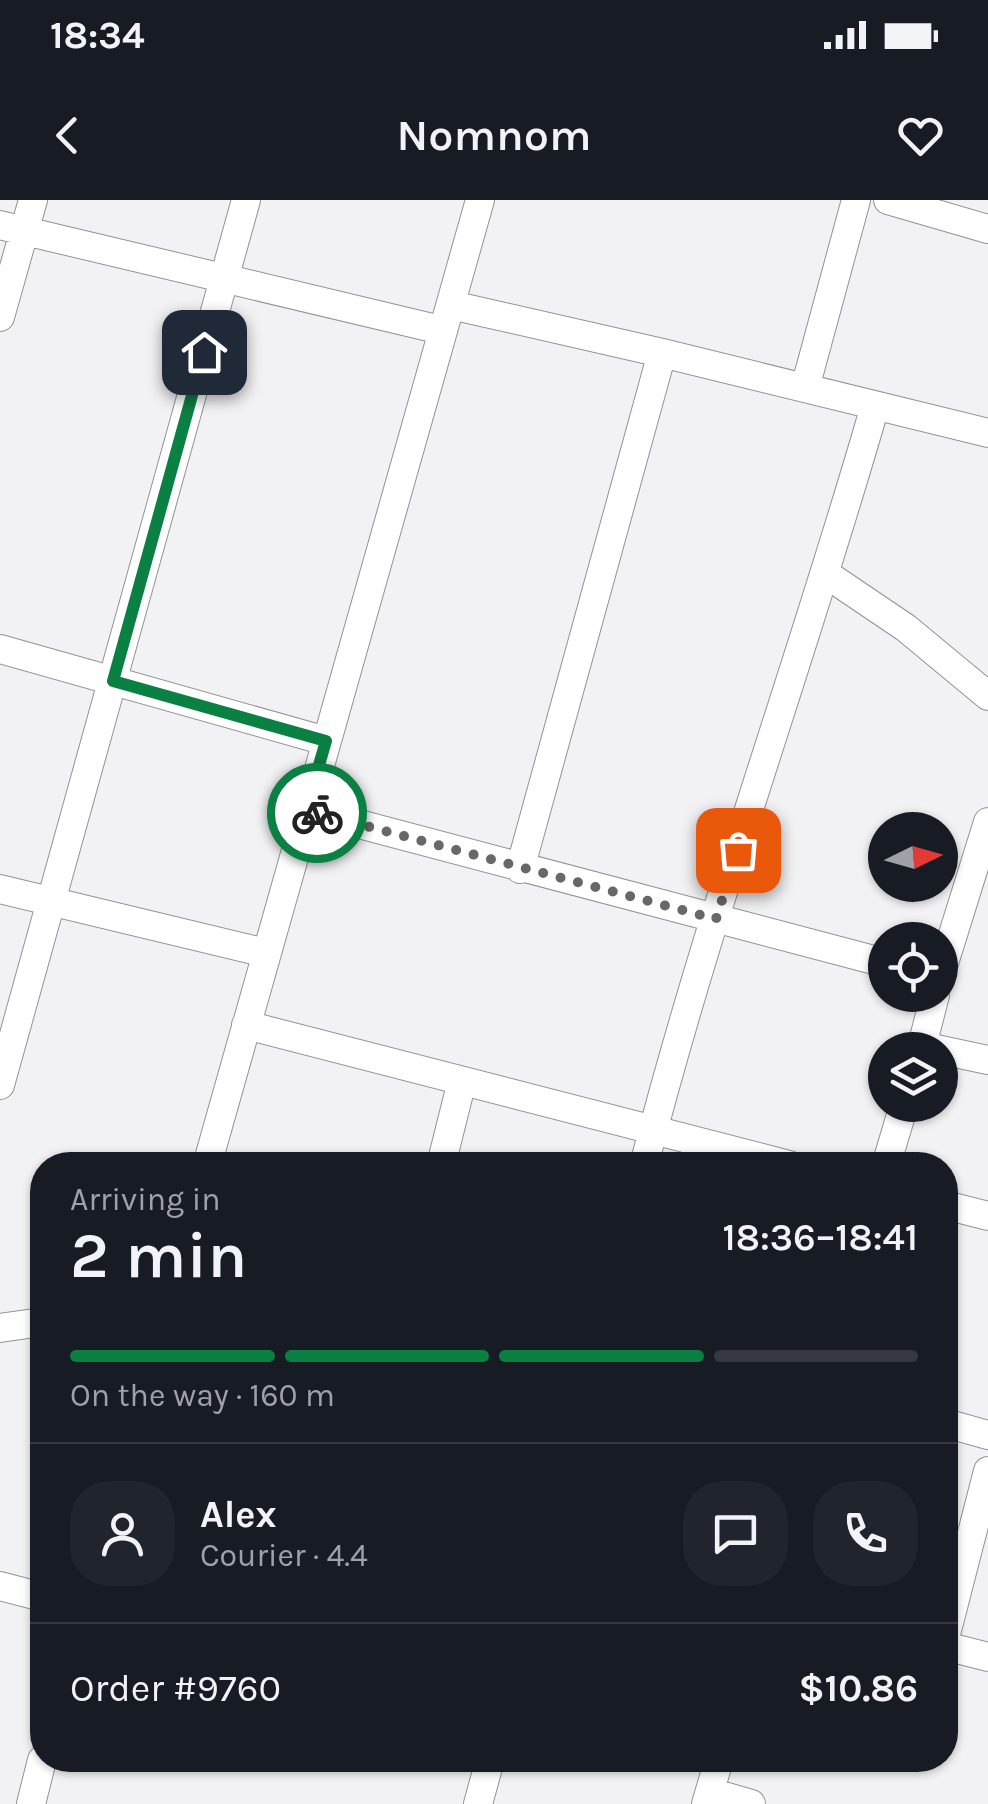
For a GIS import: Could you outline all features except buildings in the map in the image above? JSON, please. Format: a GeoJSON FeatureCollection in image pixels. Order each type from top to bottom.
{"type":"FeatureCollection","features":[{"type":"Feature","properties":{"kind":"street"},"geometry":{"type":"LineString","coordinates":[[0,318],[12,228],[33,200]]}},
{"type":"Feature","properties":{"kind":"street"},"geometry":{"type":"LineString","coordinates":[[0,1085],[246,200]]}},
{"type":"Feature","properties":{"kind":"street"},"geometry":{"type":"LineString","coordinates":[[211,1152],[480,200]]}},
{"type":"Feature","properties":{"kind":"street"},"geometry":{"type":"LineString","coordinates":[[805,388],[856,200]]}},
{"type":"Feature","properties":{"kind":"street"},"geometry":{"type":"LineString","coordinates":[[888,200],[988,229]]}},
{"type":"Feature","properties":{"kind":"street"},"geometry":{"type":"LineString","coordinates":[[12,228],[225,278],[662,352],[988,433]]}},
{"type":"Feature","properties":{"kind":"street"},"geometry":{"type":"LineString","coordinates":[[520,869],[662,352]]}},
{"type":"Feature","properties":{"kind":"street"},"geometry":{"type":"LineString","coordinates":[[647,1152],[875,406]]}},
{"type":"Feature","properties":{"kind":"street"},"geometry":{"type":"LineString","coordinates":[[826,574],[906,628],[988,696]]}},
{"type":"Feature","properties":{"kind":"street"},"geometry":{"type":"LineString","coordinates":[[0,650],[326,741]]}},
{"type":"Feature","properties":{"kind":"street"},"geometry":{"type":"LineString","coordinates":[[306,810],[868,959]]}},
{"type":"Feature","properties":{"kind":"street"},"geometry":{"type":"LineString","coordinates":[[957,922],[988,822]]}},
{"type":"Feature","properties":{"kind":"street"},"geometry":{"type":"LineString","coordinates":[[0,889],[266,953]]}},
{"type":"Feature","properties":{"kind":"street"},"geometry":{"type":"LineString","coordinates":[[246,1025],[738,1152]]}},
{"type":"Feature","properties":{"kind":"street"},"geometry":{"type":"LineString","coordinates":[[958,1055],[988,1060]]}},
{"type":"Feature","properties":{"kind":"street"},"geometry":{"type":"LineString","coordinates":[[444,1152],[462,1081]]}},
{"type":"Feature","properties":{"kind":"street"},"geometry":{"type":"LineString","coordinates":[[890,1152],[899,1122]]}},
{"type":"Feature","properties":{"kind":"street"},"geometry":{"type":"LineString","coordinates":[[958,1208],[988,1216]]}},
{"type":"Feature","properties":{"kind":"street"},"geometry":{"type":"LineString","coordinates":[[0,1328],[30,1324]]}},
{"type":"Feature","properties":{"kind":"street"},"geometry":{"type":"LineString","coordinates":[[958,1427],[988,1435]]}},
{"type":"Feature","properties":{"kind":"street"},"geometry":{"type":"LineString","coordinates":[[958,1588],[988,1471]]}},
{"type":"Feature","properties":{"kind":"street"},"geometry":{"type":"LineString","coordinates":[[0,1586],[30,1594]]}},
{"type":"Feature","properties":{"kind":"street"},"geometry":{"type":"LineString","coordinates":[[958,1649],[988,1657]]}},
{"type":"Feature","properties":{"kind":"street"},"geometry":{"type":"LineString","coordinates":[[31,1804],[39,1772]]}},
{"type":"Feature","properties":{"kind":"street"},"geometry":{"type":"LineString","coordinates":[[478,1804],[487,1772]]}},
{"type":"Feature","properties":{"kind":"street"},"geometry":{"type":"LineString","coordinates":[[716,1772],[708,1798],[751,1804]]}},
{"type":"Feature","properties":{"kind":"way so far"},"geometry":{"type":"LineString","coordinates":[[317,813],[716,919],[738,850]]}},
{"type":"Feature","properties":{"kind":"route"},"geometry":{"type":"LineString","coordinates":[[204,352],[113,681],[326,741],[306,810],[317,813]]}}]}
